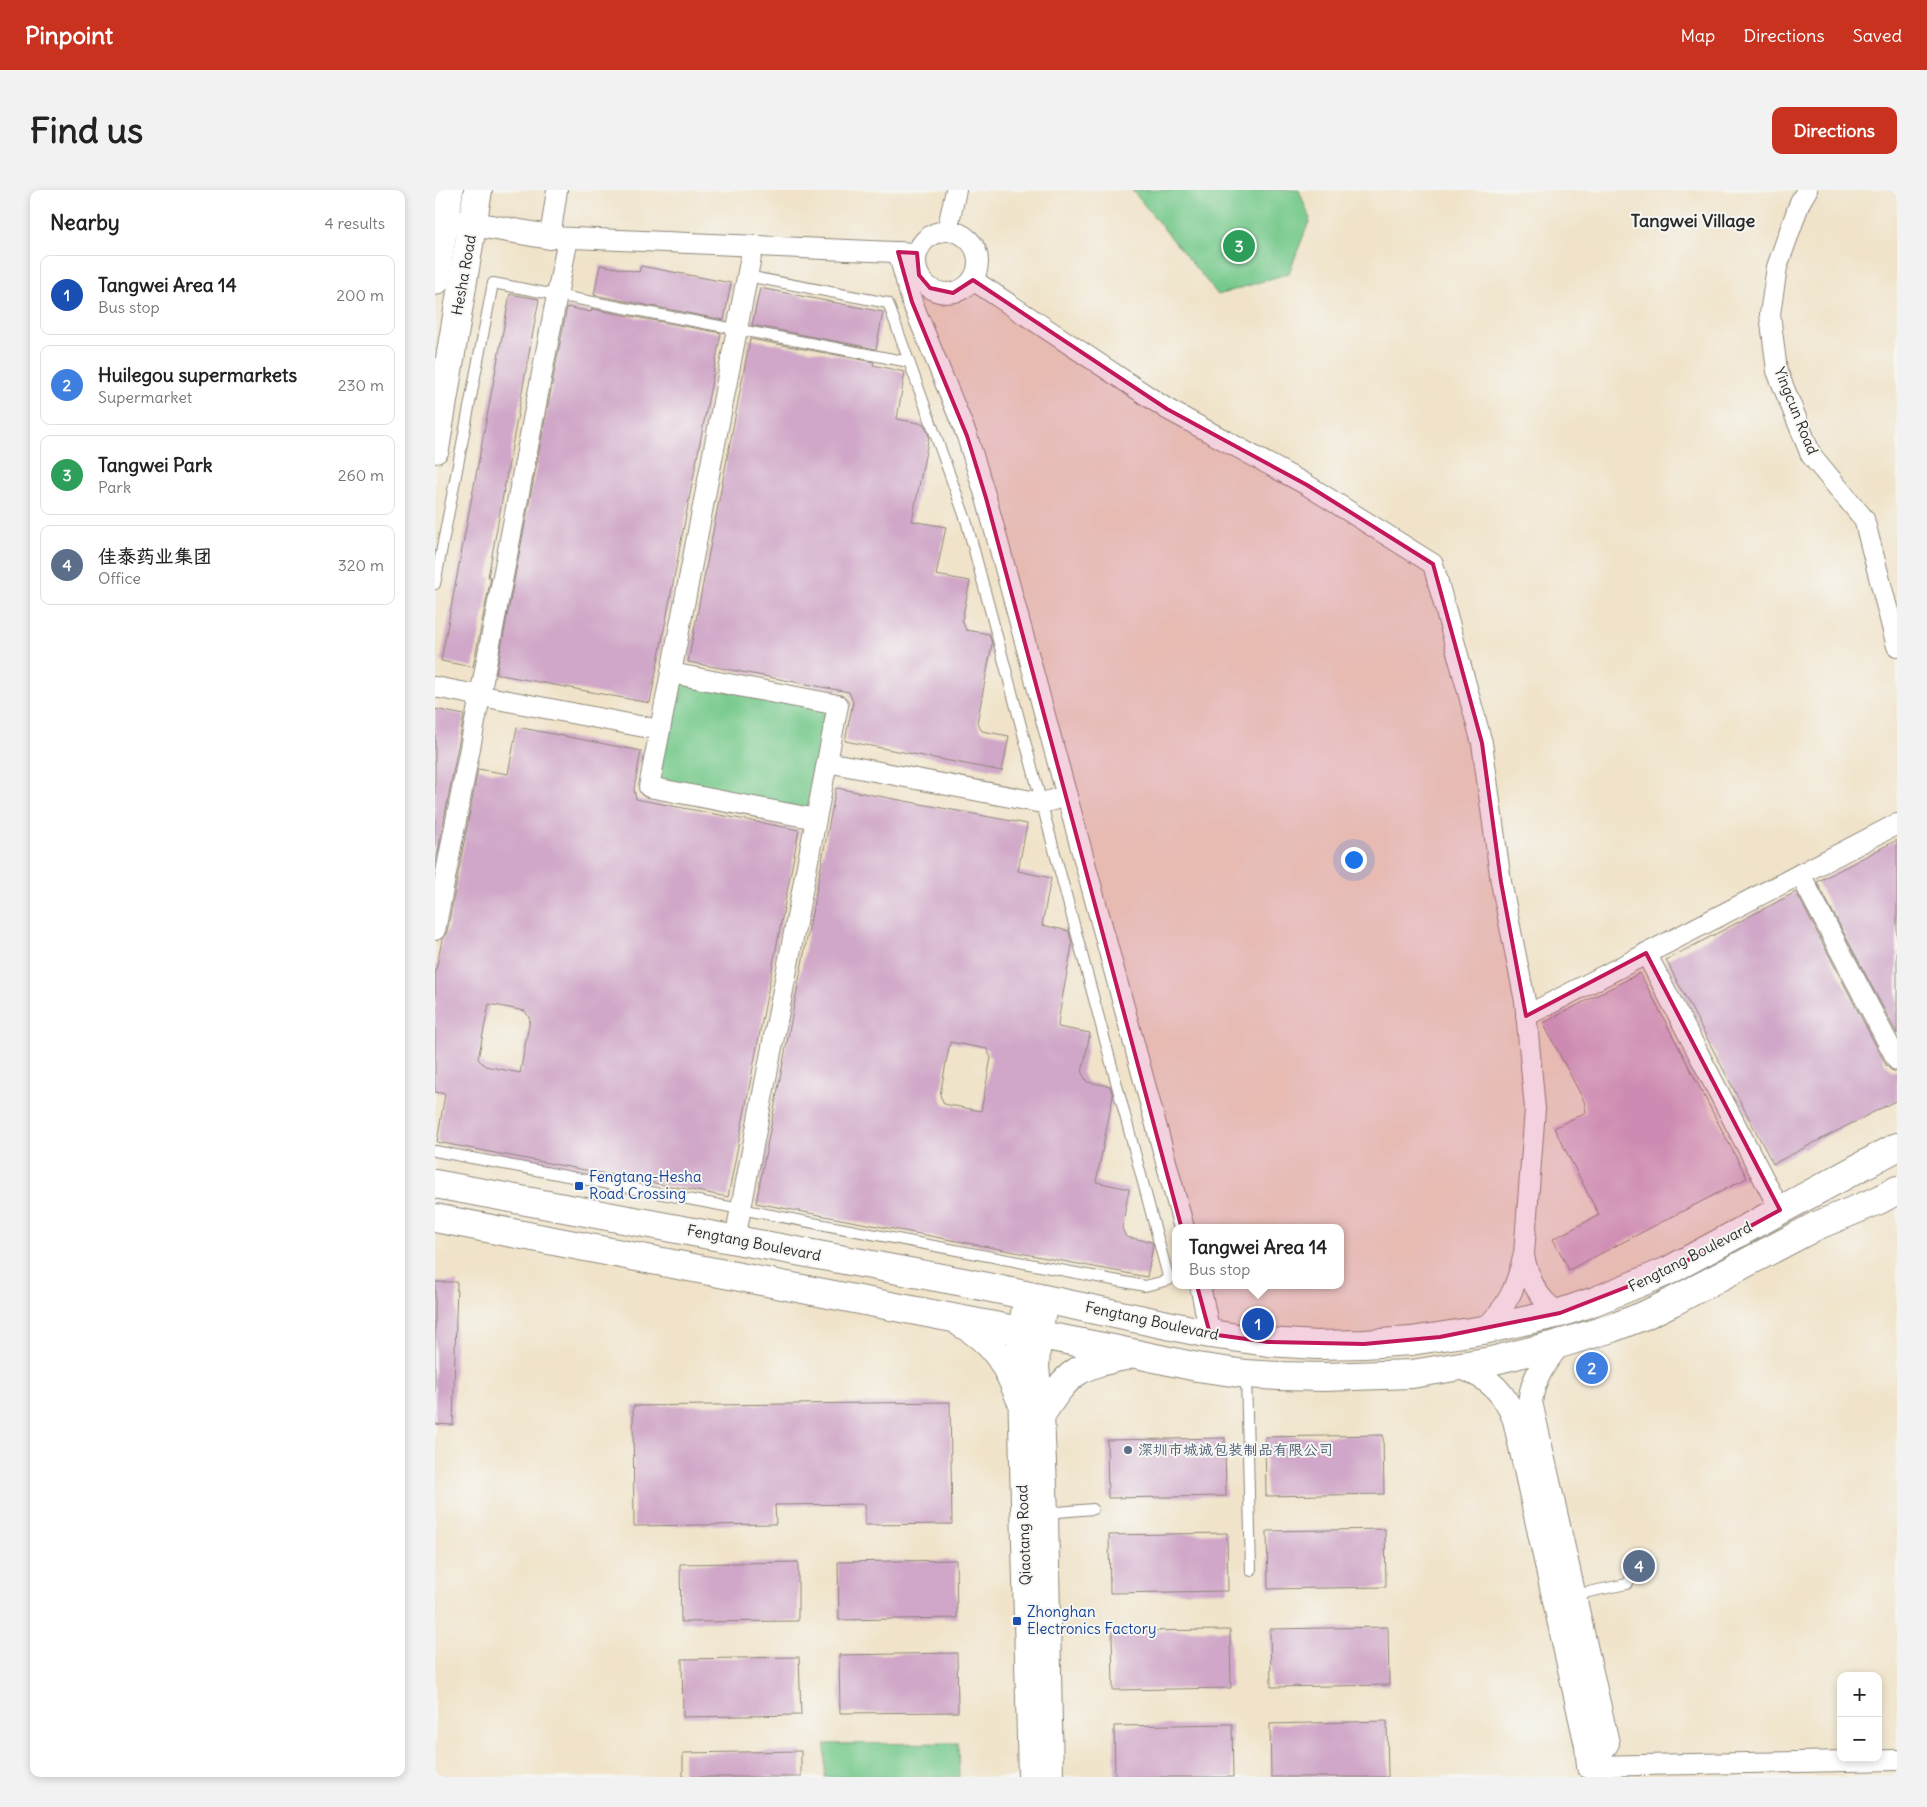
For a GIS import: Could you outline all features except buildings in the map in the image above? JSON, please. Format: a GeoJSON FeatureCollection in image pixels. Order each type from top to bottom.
{"type":"FeatureCollection","features":[{"type":"Feature","properties":{"kind":"main road","name":"Hesha Road"},"geometry":{"type":"LineString","coordinates":[[435,280],[439,232],[449,190]]}},
{"type":"Feature","properties":{"kind":"main road","name":"Hesha Road"},"geometry":{"type":"LineString","coordinates":[[435,449],[478,190]]}},
{"type":"Feature","properties":{"kind":"main road","name":"Fengtang Boulevard"},"geometry":{"type":"LineString","coordinates":[[435,1184],[1037,1296],[1210,1334],[1317,1346],[1411,1341],[1483,1330],[1560,1313],[1621,1292],[1668,1271],[1897,1147]]}},
{"type":"Feature","properties":{"kind":"main road","name":"Fengtang Boulevard"},"geometry":{"type":"LineString","coordinates":[[435,1218],[1197,1367],[1245,1374],[1323,1377],[1412,1374],[1462,1367],[1559,1344],[1612,1328],[1651,1312],[1816,1226],[1879,1200],[1897,1190]]}},
{"type":"Feature","properties":{"kind":"main road"},"geometry":{"type":"LineString","coordinates":[[951,1318],[978,1333],[993,1348],[1004,1363],[1020,1398]]}},
{"type":"Feature","properties":{"kind":"main road"},"geometry":{"type":"LineString","coordinates":[[1042,1413],[1061,1384],[1070,1375],[1103,1360],[1133,1354]]}},
{"type":"Feature","properties":{"kind":"street"},"geometry":{"type":"LineString","coordinates":[[435,930],[557,295],[559,237],[557,190]]}},
{"type":"Feature","properties":{"kind":"street"},"geometry":{"type":"LineString","coordinates":[[947,231],[957,190]]}},
{"type":"Feature","properties":{"kind":"street","name":"Yingcun Road"},"geometry":{"type":"LineString","coordinates":[[1807,190],[1800,202],[1777,267],[1770,314],[1777,372],[1811,455],[1865,519],[1897,646]]}},
{"type":"Feature","properties":{"kind":"street"},"geometry":{"type":"LineString","coordinates":[[439,232],[908,252],[932,236],[947,231],[958,233],[973,245],[978,262],[977,272],[973,280],[965,288],[953,293],[941,293],[930,288],[919,274],[916,264],[908,252]]}},
{"type":"Feature","properties":{"kind":"street"},"geometry":{"type":"LineString","coordinates":[[753,246],[649,787],[816,818]]}},
{"type":"Feature","properties":{"kind":"street"},"geometry":{"type":"LineString","coordinates":[[908,252],[912,302],[967,436],[986,498],[1183,1224]]}},
{"type":"Feature","properties":{"kind":"street"},"geometry":{"type":"LineString","coordinates":[[973,280],[1167,409],[1307,485],[1433,564],[1482,743],[1501,882],[1526,1016],[1535,1108],[1524,1254],[1513,1293],[1483,1330]]}},
{"type":"Feature","properties":{"kind":"street"},"geometry":{"type":"LineString","coordinates":[[671,673],[838,705],[735,1239]]}},
{"type":"Feature","properties":{"kind":"street"},"geometry":{"type":"LineString","coordinates":[[435,687],[660,730]]}},
{"type":"Feature","properties":{"kind":"street"},"geometry":{"type":"LineString","coordinates":[[827,762],[1042,802],[1067,796]]}},
{"type":"Feature","properties":{"kind":"street"},"geometry":{"type":"LineString","coordinates":[[1526,1016],[1897,824]]}},
{"type":"Feature","properties":{"kind":"street"},"geometry":{"type":"LineString","coordinates":[[1800,874],[1897,1060]]}},
{"type":"Feature","properties":{"kind":"street"},"geometry":{"type":"LineString","coordinates":[[1646,953],[1781,1210]]}},
{"type":"Feature","properties":{"kind":"street"},"geometry":{"type":"LineString","coordinates":[[1524,1254],[1529,1275],[1536,1291],[1544,1302],[1560,1313]]}},
{"type":"Feature","properties":{"kind":"street"},"geometry":{"type":"LineString","coordinates":[[1201,1289],[1210,1334]]}},
{"type":"Feature","properties":{"kind":"street","name":"Qiaotang Road"},"geometry":{"type":"LineString","coordinates":[[1030,1777],[1020,1398],[1029,1334],[1037,1296]]}},
{"type":"Feature","properties":{"kind":"street","name":"Qiaotang Road"},"geometry":{"type":"LineString","coordinates":[[1029,1334],[1037,1366],[1042,1413],[1046,1513],[1051,1777]]}},
{"type":"Feature","properties":{"kind":"street"},"geometry":{"type":"LineString","coordinates":[[1559,1344],[1535,1379],[1530,1402],[1607,1743],[1588,1773]]}},
{"type":"Feature","properties":{"kind":"street"},"geometry":{"type":"LineString","coordinates":[[1462,1367],[1482,1375],[1495,1386],[1510,1407],[1515,1420],[1587,1746],[1588,1773]]}},
{"type":"Feature","properties":{"kind":"street"},"geometry":{"type":"LineString","coordinates":[[1588,1773],[1823,1769],[1897,1760]]}},
{"type":"Feature","properties":{"kind":"lane"},"geometry":{"type":"LineString","coordinates":[[435,1151],[1145,1286],[1169,1280],[966,520],[888,303],[747,276]]}},
{"type":"Feature","properties":{"kind":"lane"},"geometry":{"type":"LineString","coordinates":[[435,584],[493,283],[909,362]]}},
{"type":"Feature","properties":{"kind":"lane"},"geometry":{"type":"LineString","coordinates":[[1245,1374],[1251,1571]]}},
{"type":"Feature","properties":{"kind":"lane"},"geometry":{"type":"LineString","coordinates":[[1046,1513],[1093,1509]]}},
{"type":"Feature","properties":{"kind":"lane"},"geometry":{"type":"LineString","coordinates":[[1574,1595],[1627,1584],[1639,1566]]}},
{"type":"Feature","properties":{"kind":"highlighted area"},"geometry":{"type":"Polygon","coordinates":[[[898,252],[917,253],[919,275],[930,288],[953,293],[973,280],[1167,409],[1307,485],[1433,564],[1482,743],[1501,882],[1526,1016],[1646,953],[1780,1210],[1668,1271],[1560,1313],[1440,1337],[1364,1344],[1268,1342],[1210,1334],[986,498],[967,436],[912,302],[898,252]]]}},
{"type":"Feature","properties":{"kind":"green space"},"geometry":{"type":"Polygon","coordinates":[[[1132,190],[1299,190],[1310,219],[1289,273],[1218,295],[1132,190]]]}},
{"type":"Feature","properties":{"kind":"green space"},"geometry":{"type":"Polygon","coordinates":[[[677,682],[829,710],[810,810],[658,781],[677,682]]]}},
{"type":"Feature","properties":{"kind":"green space"},"geometry":{"type":"Polygon","coordinates":[[[958,1743],[959,1777],[825,1777],[825,1744],[958,1743]]]}},
{"type":"Feature","properties":{"kind":"place","name":"Tangwei Park"},"geometry":{"type":"Point","coordinates":[1239,246]}},
{"type":"Feature","properties":{"kind":"place","name":"Fengtang-Hesha Road Crossing"},"geometry":{"type":"Point","coordinates":[579,1186]}},
{"type":"Feature","properties":{"kind":"place","name":"Tangwei Area 14"},"geometry":{"type":"Point","coordinates":[1258,1324]}},
{"type":"Feature","properties":{"kind":"place","name":"Huilegou supermarkets"},"geometry":{"type":"Point","coordinates":[1592,1368]}},
{"type":"Feature","properties":{"kind":"place","name":"深圳市城诚包装制品有限公司"},"geometry":{"type":"Point","coordinates":[1128,1450]}},
{"type":"Feature","properties":{"kind":"place","name":"佳泰药业集团"},"geometry":{"type":"Point","coordinates":[1639,1566]}},
{"type":"Feature","properties":{"kind":"place","name":"Zhonghan Electronics Factory"},"geometry":{"type":"Point","coordinates":[1017,1621]}},
{"type":"Feature","properties":{"kind":"district","name":"Tangwei Village"},"geometry":{"type":"Point","coordinates":[1693,221]}}]}
